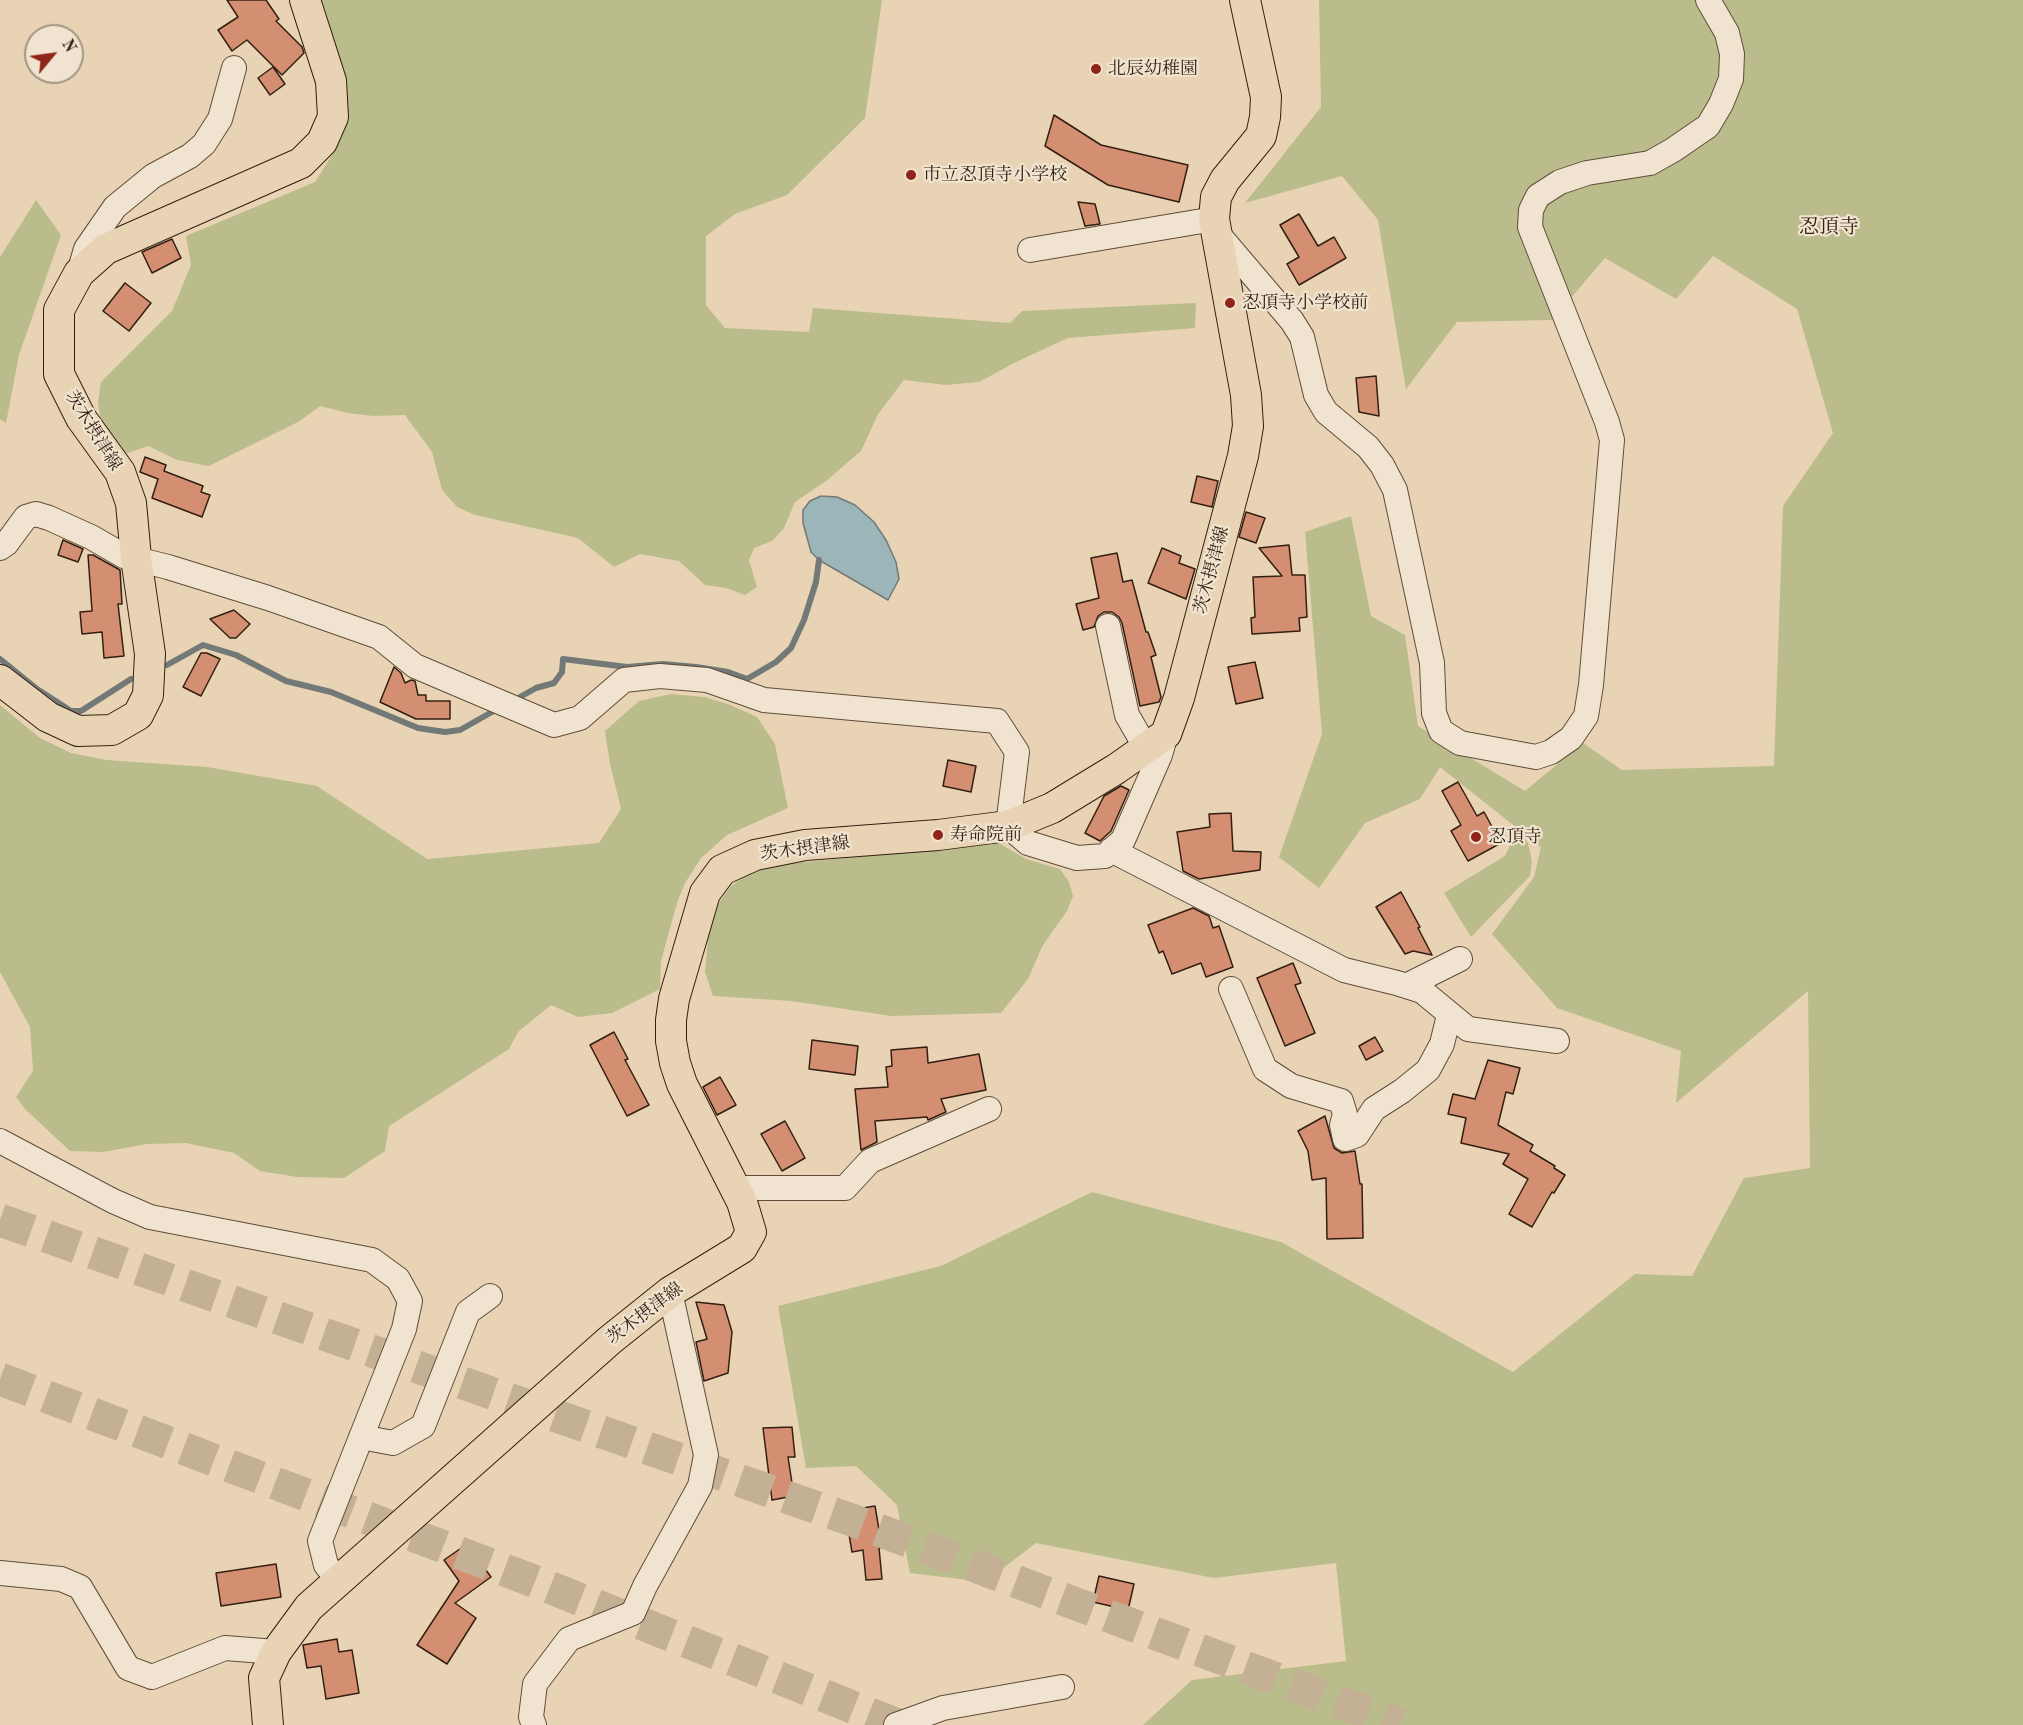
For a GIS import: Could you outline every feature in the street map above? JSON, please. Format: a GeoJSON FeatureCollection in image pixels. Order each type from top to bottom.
{"type":"FeatureCollection","features":[{"type":"Feature","properties":{"kind":"main road","name":"茨木摂津線"},"geometry":{"type":"LineString","coordinates":[[0,680],[48,717],[78,731],[112,730],[138,715],[148,695],[150,654],[136,558],[131,503],[120,472],[81,418],[59,374],[59,309],[79,273],[106,249],[301,164],[322,142],[333,117],[331,81],[305,0]]}},
{"type":"Feature","properties":{"kind":"main road","name":"茨木摂津線"},"geometry":{"type":"LineString","coordinates":[[268,1725],[264,1678],[276,1652],[309,1607],[610,1340],[670,1292],[742,1248],[751,1232],[742,1202],[682,1084],[671,1041],[674,999],[705,893],[722,870],[755,855],[805,845],[938,835],[1008,826],[1052,808],[1116,769],[1156,741],[1179,698],[1243,456],[1248,426],[1245,395],[1216,226],[1216,197],[1225,180],[1261,136],[1265,117],[1266,97],[1245,0]]}},
{"type":"Feature","properties":{"kind":"street"},"geometry":{"type":"LineString","coordinates":[[1030,250],[1216,226],[1292,321],[1302,337],[1316,395],[1326,412],[1368,447],[1382,465],[1395,490],[1432,663],[1434,712],[1441,731],[1460,743],[1536,757],[1551,752],[1571,738],[1586,716],[1591,685],[1612,440],[1530,226],[1531,210],[1538,195],[1560,182],[1587,173],[1650,164],[1708,126],[1721,104],[1731,78],[1732,54],[1727,33],[1708,0]]}},
{"type":"Feature","properties":{"kind":"street"},"geometry":{"type":"LineString","coordinates":[[79,273],[86,249],[115,207],[153,176],[190,156],[204,144],[220,119],[234,68]]}},
{"type":"Feature","properties":{"kind":"street"},"geometry":{"type":"LineString","coordinates":[[0,548],[6,544],[26,517],[36,514],[49,518],[124,556],[268,598],[379,638],[415,666],[554,725],[580,718],[624,680],[660,676],[707,680],[764,700],[997,721],[1017,752],[1008,826],[1028,843],[1077,858],[1105,856],[1123,840],[1160,754],[1156,741],[1127,715],[1108,626]]}},
{"type":"Feature","properties":{"kind":"street"},"geometry":{"type":"LineString","coordinates":[[1111,850],[1344,970],[1422,991],[1468,1029],[1557,1041]]}},
{"type":"Feature","properties":{"kind":"street"},"geometry":{"type":"LineString","coordinates":[[1406,986],[1460,959]]}},
{"type":"Feature","properties":{"kind":"street"},"geometry":{"type":"LineString","coordinates":[[1231,989],[1264,1069],[1291,1086],[1341,1101],[1345,1114],[1342,1125],[1345,1139],[1357,1135],[1374,1109],[1402,1091],[1428,1070],[1442,1044],[1449,1015]]}},
{"type":"Feature","properties":{"kind":"street"},"geometry":{"type":"LineString","coordinates":[[734,1188],[845,1188],[870,1161],[989,1109]]}},
{"type":"Feature","properties":{"kind":"street"},"geometry":{"type":"LineString","coordinates":[[0,1141],[113,1201],[150,1217],[372,1260],[398,1279],[410,1301],[404,1329],[320,1541],[326,1565],[339,1581]]}},
{"type":"Feature","properties":{"kind":"street"},"geometry":{"type":"LineString","coordinates":[[534,1725],[531,1717],[535,1684],[569,1639],[633,1613],[645,1586],[700,1486],[706,1455],[670,1292]]}},
{"type":"Feature","properties":{"kind":"street"},"geometry":{"type":"LineString","coordinates":[[361,1437],[393,1443],[423,1426],[468,1312],[490,1296]]}},
{"type":"Feature","properties":{"kind":"street"},"geometry":{"type":"LineString","coordinates":[[0,1573],[61,1579],[80,1587],[128,1668],[152,1677],[225,1648],[276,1652]]}},
{"type":"Feature","properties":{"kind":"street"},"geometry":{"type":"LineString","coordinates":[[896,1725],[943,1708],[1062,1687]]}},
{"type":"Feature","properties":{"kind":"green space"},"geometry":{"type":"Polygon","coordinates":[[[318,0],[882,0],[865,118],[787,195],[735,214],[706,236],[706,305],[725,328],[809,332],[813,308],[1010,323],[1022,311],[1196,303],[1195,328],[1068,338],[979,382],[946,385],[904,380],[878,414],[861,451],[826,481],[795,502],[784,528],[772,541],[754,548],[749,560],[757,587],[745,595],[726,588],[705,585],[679,561],[640,554],[614,567],[578,538],[475,515],[457,507],[442,490],[432,452],[405,415],[373,416],[320,406],[300,421],[209,466],[177,460],[148,446],[125,454],[101,423],[98,402],[101,382],[172,311],[191,265],[186,236],[315,182],[334,152],[345,117],[318,0]]]}},
{"type":"Feature","properties":{"kind":"green space"},"geometry":{"type":"Polygon","coordinates":[[[1319,0],[2023,0],[2023,1725],[1143,1725],[1192,1680],[1346,1661],[1336,1563],[1214,1578],[1036,1543],[985,1582],[910,1573],[897,1505],[856,1466],[806,1468],[778,1306],[941,1266],[1092,1192],[1281,1242],[1513,1372],[1635,1274],[1692,1276],[1744,1178],[1810,1168],[1808,991],[1676,1103],[1681,1051],[1557,1008],[1492,934],[1534,877],[1541,847],[1440,767],[1420,799],[1365,823],[1319,888],[1279,857],[1322,734],[1305,532],[1351,516],[1371,616],[1405,635],[1418,726],[1525,791],[1583,743],[1622,770],[1774,766],[1783,506],[1833,433],[1797,309],[1713,256],[1676,299],[1605,258],[1552,320],[1457,322],[1406,389],[1378,220],[1342,176],[1245,203],[1321,107],[1319,0]]]}},
{"type":"Feature","properties":{"kind":"green space"},"geometry":{"type":"Polygon","coordinates":[[[36,200],[61,235],[19,355],[6,423],[0,419],[0,257],[36,200]]]}},
{"type":"Feature","properties":{"kind":"green space"},"geometry":{"type":"Polygon","coordinates":[[[671,694],[704,697],[728,704],[757,717],[775,744],[788,808],[727,835],[701,858],[685,883],[677,903],[661,961],[660,989],[612,1013],[578,1017],[551,1005],[518,1032],[509,1049],[389,1126],[385,1151],[344,1178],[297,1177],[260,1171],[234,1153],[186,1143],[147,1144],[103,1152],[70,1151],[25,1109],[16,1097],[33,1071],[30,1027],[0,972],[0,705],[40,738],[71,753],[107,760],[207,767],[317,786],[427,859],[599,843],[621,809],[605,731],[639,701],[671,694]]]}},
{"type":"Feature","properties":{"kind":"green space"},"geometry":{"type":"Polygon","coordinates":[[[1517,830],[1528,843],[1532,861],[1530,876],[1471,937],[1444,893],[1505,856],[1517,830]]]}},
{"type":"Feature","properties":{"kind":"green space"},"geometry":{"type":"Polygon","coordinates":[[[999,843],[1026,859],[1060,869],[1069,882],[1073,896],[1067,911],[1043,945],[1028,979],[1001,1013],[891,1016],[791,1001],[713,996],[705,972],[709,927],[715,908],[731,886],[746,875],[764,866],[999,843]]]}},
{"type":"Feature","properties":{"kind":"water"},"geometry":{"type":"Polygon","coordinates":[[[821,496],[837,497],[855,505],[874,522],[886,540],[896,562],[899,579],[888,600],[819,560],[811,552],[803,523],[803,510],[810,501],[821,496]]]}},
{"type":"Feature","properties":{"kind":"building"},"geometry":{"type":"Polygon","coordinates":[[[227,0],[266,0],[279,19],[276,21],[302,47],[304,53],[282,75],[247,40],[232,51],[218,30],[238,17],[227,0]]]}},
{"type":"Feature","properties":{"kind":"building"},"geometry":{"type":"Polygon","coordinates":[[[273,67],[285,84],[270,95],[258,78],[273,67]]]}},
{"type":"Feature","properties":{"kind":"building"},"geometry":{"type":"Polygon","coordinates":[[[1054,115],[1101,145],[1188,165],[1179,202],[1108,185],[1045,146],[1054,115]]]}},
{"type":"Feature","properties":{"kind":"building"},"geometry":{"type":"Polygon","coordinates":[[[1078,202],[1095,204],[1100,224],[1085,226],[1078,202]]]}},
{"type":"Feature","properties":{"kind":"building"},"geometry":{"type":"Polygon","coordinates":[[[1299,214],[1318,246],[1334,237],[1346,258],[1299,285],[1287,264],[1299,257],[1280,225],[1299,214]]]}},
{"type":"Feature","properties":{"kind":"building"},"geometry":{"type":"Polygon","coordinates":[[[172,239],[181,258],[152,273],[142,252],[172,239]]]}},
{"type":"Feature","properties":{"kind":"building"},"geometry":{"type":"Polygon","coordinates":[[[125,283],[151,303],[129,331],[103,311],[125,283]]]}},
{"type":"Feature","properties":{"kind":"building"},"geometry":{"type":"Polygon","coordinates":[[[1376,376],[1379,416],[1359,412],[1356,378],[1376,376]]]}},
{"type":"Feature","properties":{"kind":"building"},"geometry":{"type":"Polygon","coordinates":[[[145,457],[166,465],[164,471],[203,486],[201,492],[210,495],[202,517],[152,498],[158,479],[140,472],[145,457]]]}},
{"type":"Feature","properties":{"kind":"building"},"geometry":{"type":"Polygon","coordinates":[[[1197,476],[1218,481],[1212,507],[1191,502],[1197,476]]]}},
{"type":"Feature","properties":{"kind":"building"},"geometry":{"type":"Polygon","coordinates":[[[1246,512],[1265,518],[1256,543],[1239,537],[1246,512]]]}},
{"type":"Feature","properties":{"kind":"building"},"geometry":{"type":"Polygon","coordinates":[[[63,540],[83,549],[78,562],[58,555],[63,540]]]}},
{"type":"Feature","properties":{"kind":"building"},"geometry":{"type":"Polygon","coordinates":[[[1289,545],[1292,575],[1305,575],[1307,617],[1299,618],[1300,631],[1252,634],[1251,618],[1255,617],[1253,577],[1282,576],[1259,548],[1289,545]]]}},
{"type":"Feature","properties":{"kind":"building"},"geometry":{"type":"Polygon","coordinates":[[[1162,548],[1181,556],[1179,563],[1195,569],[1186,599],[1148,583],[1162,548]]]}},
{"type":"Feature","properties":{"kind":"building"},"geometry":{"type":"Polygon","coordinates":[[[1117,553],[1123,582],[1132,580],[1146,632],[1148,632],[1156,655],[1151,657],[1161,697],[1159,702],[1140,706],[1119,617],[1112,612],[1104,612],[1098,616],[1094,627],[1083,630],[1076,604],[1099,598],[1091,558],[1117,553]]]}},
{"type":"Feature","properties":{"kind":"building"},"geometry":{"type":"Polygon","coordinates":[[[88,555],[93,555],[120,570],[122,604],[118,604],[124,656],[104,658],[102,632],[82,634],[80,612],[92,611],[88,555]]]}},
{"type":"Feature","properties":{"kind":"building"},"geometry":{"type":"Polygon","coordinates":[[[234,610],[250,624],[236,638],[230,638],[210,619],[234,610]]]}},
{"type":"Feature","properties":{"kind":"building"},"geometry":{"type":"Polygon","coordinates":[[[201,653],[207,653],[220,659],[201,696],[183,687],[201,653]]]}},
{"type":"Feature","properties":{"kind":"building"},"geometry":{"type":"Polygon","coordinates":[[[1255,662],[1263,698],[1236,704],[1228,667],[1255,662]]]}},
{"type":"Feature","properties":{"kind":"building"},"geometry":{"type":"Polygon","coordinates":[[[394,667],[401,673],[405,683],[415,681],[418,695],[426,695],[426,701],[450,701],[450,719],[416,719],[380,702],[394,667]]]}},
{"type":"Feature","properties":{"kind":"building"},"geometry":{"type":"Polygon","coordinates":[[[948,760],[976,766],[971,792],[943,786],[948,760]]]}},
{"type":"Feature","properties":{"kind":"building","name":"忍頂寺"},"geometry":{"type":"Polygon","coordinates":[[[1458,782],[1477,816],[1484,812],[1501,843],[1468,861],[1451,831],[1461,825],[1442,791],[1458,782]]]}},
{"type":"Feature","properties":{"kind":"building"},"geometry":{"type":"Polygon","coordinates":[[[1121,786],[1129,790],[1111,831],[1100,841],[1085,833],[1104,796],[1121,786]]]}},
{"type":"Feature","properties":{"kind":"building"},"geometry":{"type":"Polygon","coordinates":[[[1231,813],[1233,851],[1261,852],[1260,870],[1199,879],[1183,871],[1177,832],[1210,827],[1209,814],[1231,813]]]}},
{"type":"Feature","properties":{"kind":"building"},"geometry":{"type":"Polygon","coordinates":[[[1401,892],[1432,955],[1413,951],[1405,954],[1376,907],[1401,892]]]}},
{"type":"Feature","properties":{"kind":"building"},"geometry":{"type":"Polygon","coordinates":[[[1193,908],[1209,916],[1213,928],[1219,926],[1233,967],[1206,977],[1201,963],[1172,974],[1163,951],[1159,953],[1148,925],[1193,908]]]}},
{"type":"Feature","properties":{"kind":"building"},"geometry":{"type":"Polygon","coordinates":[[[1293,963],[1301,983],[1295,985],[1315,1033],[1285,1046],[1257,978],[1293,963]]]}},
{"type":"Feature","properties":{"kind":"building"},"geometry":{"type":"Polygon","coordinates":[[[614,1032],[628,1059],[625,1060],[649,1105],[627,1116],[590,1045],[614,1032]]]}},
{"type":"Feature","properties":{"kind":"building"},"geometry":{"type":"Polygon","coordinates":[[[1375,1037],[1383,1051],[1366,1060],[1359,1046],[1375,1037]]]}},
{"type":"Feature","properties":{"kind":"building"},"geometry":{"type":"Polygon","coordinates":[[[812,1040],[858,1046],[855,1075],[809,1069],[812,1040]]]}},
{"type":"Feature","properties":{"kind":"building"},"geometry":{"type":"Polygon","coordinates":[[[927,1047],[928,1063],[979,1054],[986,1090],[941,1099],[946,1112],[928,1120],[927,1117],[875,1121],[877,1142],[861,1150],[855,1089],[888,1087],[886,1067],[892,1066],[891,1050],[927,1047]]]}},
{"type":"Feature","properties":{"kind":"building"},"geometry":{"type":"Polygon","coordinates":[[[1488,1060],[1520,1068],[1513,1094],[1506,1092],[1498,1125],[1533,1145],[1530,1151],[1565,1175],[1554,1193],[1552,1192],[1532,1227],[1509,1214],[1528,1179],[1503,1164],[1509,1154],[1461,1143],[1466,1118],[1448,1114],[1453,1094],[1475,1099],[1488,1060]]]}},
{"type":"Feature","properties":{"kind":"building"},"geometry":{"type":"Polygon","coordinates":[[[720,1077],[736,1105],[717,1115],[703,1087],[720,1077]]]}},
{"type":"Feature","properties":{"kind":"building"},"geometry":{"type":"Polygon","coordinates":[[[1325,1116],[1334,1148],[1342,1153],[1355,1151],[1360,1184],[1362,1184],[1363,1238],[1327,1239],[1326,1178],[1312,1180],[1308,1151],[1298,1131],[1325,1116]]]}},
{"type":"Feature","properties":{"kind":"building"},"geometry":{"type":"Polygon","coordinates":[[[785,1121],[805,1158],[782,1171],[761,1134],[785,1121]]]}},
{"type":"Feature","properties":{"kind":"building"},"geometry":{"type":"Polygon","coordinates":[[[696,1302],[724,1305],[732,1332],[728,1373],[704,1381],[696,1342],[707,1339],[696,1302]]]}},
{"type":"Feature","properties":{"kind":"building"},"geometry":{"type":"Polygon","coordinates":[[[792,1427],[795,1457],[788,1457],[794,1496],[772,1500],[763,1428],[792,1427]]]}},
{"type":"Feature","properties":{"kind":"building"},"geometry":{"type":"Polygon","coordinates":[[[875,1506],[882,1547],[879,1548],[882,1579],[866,1580],[863,1550],[852,1552],[845,1511],[875,1506]]]}},
{"type":"Feature","properties":{"kind":"building"},"geometry":{"type":"Polygon","coordinates":[[[467,1544],[491,1577],[455,1603],[476,1618],[447,1664],[417,1645],[459,1581],[444,1560],[467,1544]]]}},
{"type":"Feature","properties":{"kind":"building"},"geometry":{"type":"Polygon","coordinates":[[[276,1564],[281,1597],[221,1606],[216,1573],[276,1564]]]}},
{"type":"Feature","properties":{"kind":"building"},"geometry":{"type":"Polygon","coordinates":[[[1099,1576],[1134,1584],[1128,1610],[1093,1602],[1099,1576]]]}},
{"type":"Feature","properties":{"kind":"building"},"geometry":{"type":"Polygon","coordinates":[[[337,1639],[339,1652],[352,1650],[359,1693],[326,1699],[321,1666],[307,1668],[303,1645],[337,1639]]]}},
{"type":"Feature","properties":{"kind":"waterway"},"geometry":{"type":"LineString","coordinates":[[513,701],[536,688],[554,683],[562,672],[563,659],[627,667],[663,664],[696,667],[728,672],[747,679],[776,662],[791,648],[804,620],[816,582],[819,560]]}},
{"type":"Feature","properties":{"kind":"waterway"},"geometry":{"type":"LineString","coordinates":[[167,665],[203,645],[236,655],[286,681],[331,692],[418,728],[445,732],[460,730],[499,708]]}},
{"type":"Feature","properties":{"kind":"waterway"},"geometry":{"type":"LineString","coordinates":[[0,659],[37,689],[71,711],[81,711],[131,679]]}},
{"type":"Feature","properties":{"kind":"tunnel"},"geometry":{"type":"LineString","coordinates":[[0,1220],[849,1519],[1400,1725]]}},
{"type":"Feature","properties":{"kind":"tunnel"},"geometry":{"type":"LineString","coordinates":[[0,1379],[531,1580],[898,1725]]}},
{"type":"Feature","properties":{"kind":"place","name":"北辰幼稚園"},"geometry":{"type":"Point","coordinates":[1096,69]}},
{"type":"Feature","properties":{"kind":"place","name":"市立忍頂寺小学校"},"geometry":{"type":"Point","coordinates":[911,175]}},
{"type":"Feature","properties":{"kind":"place","name":"忍頂寺小学校前"},"geometry":{"type":"Point","coordinates":[1230,303]}},
{"type":"Feature","properties":{"kind":"place","name":"寿命院前"},"geometry":{"type":"Point","coordinates":[938,835]}},
{"type":"Feature","properties":{"kind":"place","name":"忍頂寺"},"geometry":{"type":"Point","coordinates":[1476,837]}},
{"type":"Feature","properties":{"kind":"district","name":"忍頂寺"},"geometry":{"type":"Point","coordinates":[1829,228]}}]}
